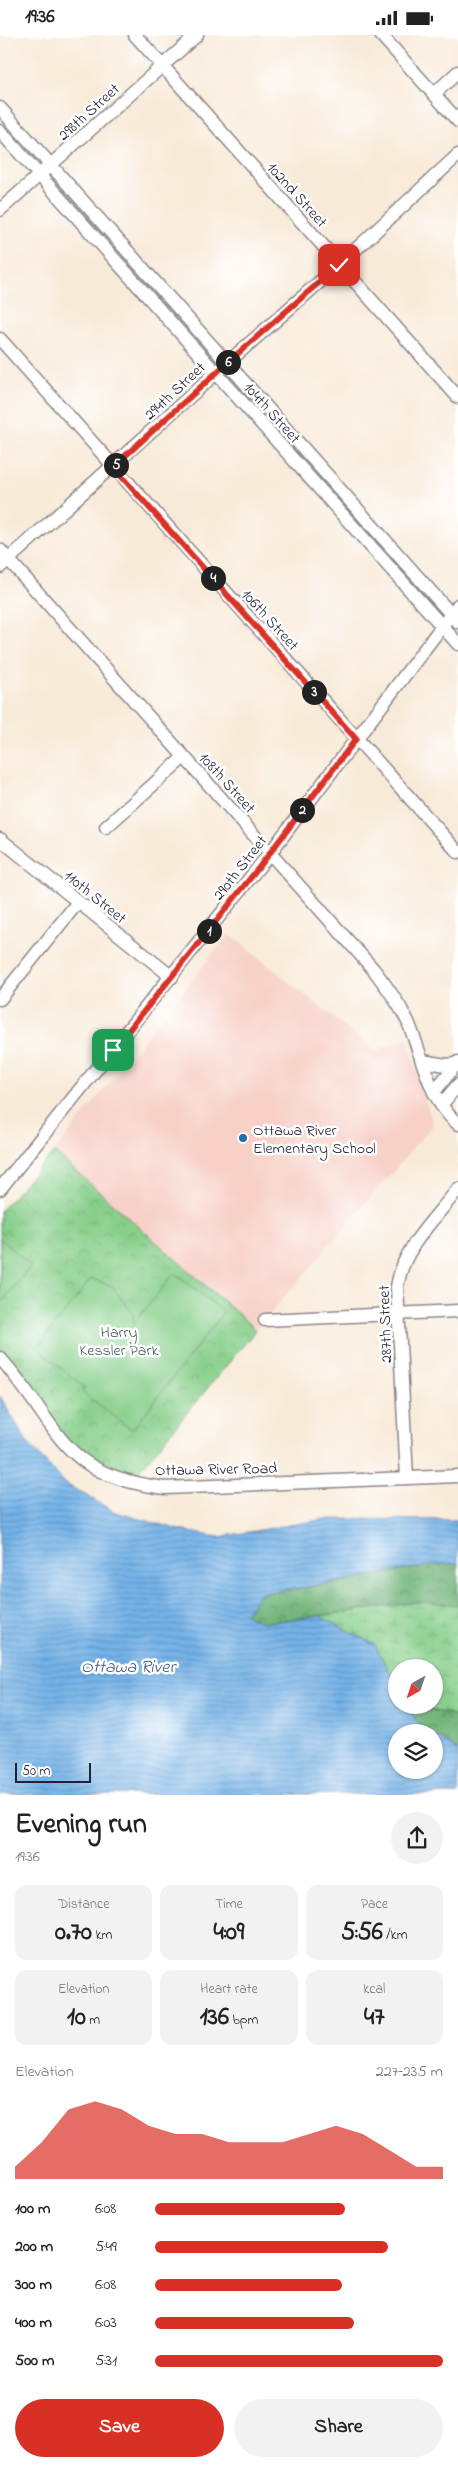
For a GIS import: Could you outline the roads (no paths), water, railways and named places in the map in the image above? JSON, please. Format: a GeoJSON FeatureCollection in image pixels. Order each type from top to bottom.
{"type":"FeatureCollection","features":[{"type":"Feature","properties":{"kind":"street","name":"102nd Street"},"geometry":{"type":"LineString","coordinates":[[135,35],[458,397]]}},
{"type":"Feature","properties":{"kind":"street","name":"298th Street"},"geometry":{"type":"LineString","coordinates":[[0,211],[197,35]]}},
{"type":"Feature","properties":{"kind":"street"},"geometry":{"type":"LineString","coordinates":[[380,35],[458,121]]}},
{"type":"Feature","properties":{"kind":"street"},"geometry":{"type":"LineString","coordinates":[[434,94],[458,72]]}},
{"type":"Feature","properties":{"kind":"street","name":"104th Street"},"geometry":{"type":"LineString","coordinates":[[0,109],[343,493],[456,614]]}},
{"type":"Feature","properties":{"kind":"street","name":"104th Street"},"geometry":{"type":"LineString","coordinates":[[0,131],[458,644]]}},
{"type":"Feature","properties":{"kind":"street","name":"294th Street"},"geometry":{"type":"LineString","coordinates":[[3,559],[113,467],[227,363],[339,265],[458,155]]}},
{"type":"Feature","properties":{"kind":"street"},"geometry":{"type":"LineString","coordinates":[[129,276],[141,266]]}},
{"type":"Feature","properties":{"kind":"street","name":"106th Street"},"geometry":{"type":"LineString","coordinates":[[0,339],[458,852]]}},
{"type":"Feature","properties":{"kind":"street"},"geometry":{"type":"LineString","coordinates":[[332,503],[343,493]]}},
{"type":"Feature","properties":{"kind":"street","name":"108th Street"},"geometry":{"type":"LineString","coordinates":[[3,559],[184,757],[374,970],[393,994],[408,1022],[434,1092],[448,1116],[458,1124]]}},
{"type":"Feature","properties":{"kind":"street","name":"290th Street"},"geometry":{"type":"LineString","coordinates":[[0,1189],[270,853],[442,626],[456,614]]}},
{"type":"Feature","properties":{"kind":"street"},"geometry":{"type":"LineString","coordinates":[[106,827],[184,757]]}},
{"type":"Feature","properties":{"kind":"street","name":"110th Street"},"geometry":{"type":"LineString","coordinates":[[0,839],[172,977]]}},
{"type":"Feature","properties":{"kind":"street"},"geometry":{"type":"LineString","coordinates":[[0,999],[78,902]]}},
{"type":"Feature","properties":{"kind":"street"},"geometry":{"type":"LineString","coordinates":[[422,1061],[446,1065],[457,1063]]}},
{"type":"Feature","properties":{"kind":"street"},"geometry":{"type":"LineString","coordinates":[[434,1092],[457,1063]]}},
{"type":"Feature","properties":{"kind":"street"},"geometry":{"type":"LineString","coordinates":[[442,1105],[458,1085]]}},
{"type":"Feature","properties":{"kind":"street","name":"287th Street"},"geometry":{"type":"LineString","coordinates":[[406,1478],[397,1287],[400,1268],[408,1251],[458,1189]]}},
{"type":"Feature","properties":{"kind":"street"},"geometry":{"type":"LineString","coordinates":[[265,1321],[458,1311]]}},
{"type":"Feature","properties":{"kind":"street","name":"Ottawa River Road"},"geometry":{"type":"LineString","coordinates":[[0,1358],[69,1450],[107,1475],[133,1484],[165,1488],[458,1476]]}},
{"type":"Feature","properties":{"kind":"water","name":"Ottawa River"},"geometry":{"type":"Polygon","coordinates":[[[0,1396],[27,1442],[66,1484],[115,1512],[184,1531],[219,1537],[325,1519],[458,1520],[458,1563],[433,1565],[260,1593],[245,1614],[263,1623],[320,1616],[375,1645],[388,1669],[388,1714],[412,1714],[419,1724],[388,1724],[388,1779],[443,1779],[443,1741],[458,1751],[458,1794],[0,1794],[0,1396]]]}},
{"type":"Feature","properties":{"kind":"place","name":"Ottawa River Elementary School"},"geometry":{"type":"Point","coordinates":[243,1138]}},
{"type":"Feature","properties":{"kind":"park label","name":"Harry Kessler Park"},"geometry":{"type":"Point","coordinates":[119,1340]}}]}
